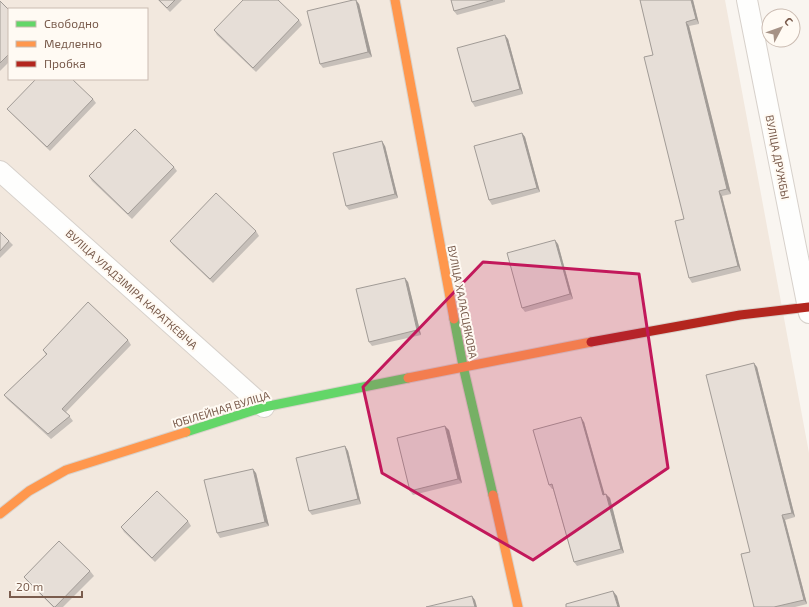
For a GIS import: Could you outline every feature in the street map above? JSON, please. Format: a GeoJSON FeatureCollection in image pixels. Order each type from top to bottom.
{"type":"FeatureCollection","features":[{"type":"Feature","properties":{"kind":"street","name":"ВУЛІЦА ХАЛАСЦЯКОВА"},"geometry":{"type":"LineString","coordinates":[[395,0],[463,366],[518,607]]}},
{"type":"Feature","properties":{"kind":"street","name":"ВУЛІЦА ДРУЖБЫ"},"geometry":{"type":"LineString","coordinates":[[747,0],[809,309]]}},
{"type":"Feature","properties":{"kind":"street","name":"ВУЛІЦА УЛАДЗІМІРА КАРАТКЕВІЧА"},"geometry":{"type":"LineString","coordinates":[[0,171],[264,408]]}},
{"type":"Feature","properties":{"kind":"street","name":"ЮБІЛЕЙНАЯ ВУЛІЦА"},"geometry":{"type":"LineString","coordinates":[[0,514],[29,491],[66,470],[264,408],[463,366],[740,315],[809,309]]}},
{"type":"Feature","properties":{"kind":"highlighted area"},"geometry":{"type":"Polygon","coordinates":[[[483,262],[639,274],[668,468],[533,560],[382,473],[363,387],[483,262]]]}},
{"type":"Feature","properties":{"kind":"shaded area"},"geometry":{"type":"Polygon","coordinates":[[[0,0],[725,0],[809,453],[809,607],[0,607],[0,0]]]}},
{"type":"Feature","properties":{"kind":"building"},"geometry":{"type":"Polygon","coordinates":[[[159,0],[175,0],[167,8],[159,0]]]}},
{"type":"Feature","properties":{"kind":"building"},"geometry":{"type":"Polygon","coordinates":[[[243,0],[278,0],[299,20],[253,68],[214,30],[243,0]]]}},
{"type":"Feature","properties":{"kind":"building"},"geometry":{"type":"Polygon","coordinates":[[[356,0],[368,52],[320,64],[307,11],[356,0]]]}},
{"type":"Feature","properties":{"kind":"building"},"geometry":{"type":"Polygon","coordinates":[[[451,0],[493,0],[454,11],[451,0]]]}},
{"type":"Feature","properties":{"kind":"building"},"geometry":{"type":"Polygon","coordinates":[[[640,0],[691,0],[696,19],[686,22],[727,189],[719,191],[738,266],[689,278],[675,221],[684,219],[644,57],[653,55],[640,0]]]}},
{"type":"Feature","properties":{"kind":"building"},"geometry":{"type":"Polygon","coordinates":[[[0,1],[8,9],[8,55],[0,63],[0,1]]]}},
{"type":"Feature","properties":{"kind":"building"},"geometry":{"type":"Polygon","coordinates":[[[505,35],[520,89],[472,102],[457,48],[505,35]]]}},
{"type":"Feature","properties":{"kind":"building"},"geometry":{"type":"Polygon","coordinates":[[[35,80],[73,80],[93,99],[47,147],[7,109],[35,80]]]}},
{"type":"Feature","properties":{"kind":"building"},"geometry":{"type":"Polygon","coordinates":[[[135,129],[174,167],[128,214],[89,176],[135,129]]]}},
{"type":"Feature","properties":{"kind":"building"},"geometry":{"type":"Polygon","coordinates":[[[522,133],[537,188],[489,200],[474,146],[522,133]]]}},
{"type":"Feature","properties":{"kind":"building"},"geometry":{"type":"Polygon","coordinates":[[[382,141],[395,194],[346,206],[333,153],[382,141]]]}},
{"type":"Feature","properties":{"kind":"building"},"geometry":{"type":"Polygon","coordinates":[[[216,193],[256,231],[210,279],[170,241],[216,193]]]}},
{"type":"Feature","properties":{"kind":"building"},"geometry":{"type":"Polygon","coordinates":[[[0,232],[9,241],[0,251],[0,232]]]}},
{"type":"Feature","properties":{"kind":"building"},"geometry":{"type":"Polygon","coordinates":[[[555,240],[570,294],[522,308],[507,253],[555,240]]]}},
{"type":"Feature","properties":{"kind":"building"},"geometry":{"type":"Polygon","coordinates":[[[405,278],[417,330],[369,342],[356,289],[405,278]]]}},
{"type":"Feature","properties":{"kind":"building"},"geometry":{"type":"Polygon","coordinates":[[[88,302],[128,340],[62,409],[70,416],[48,434],[4,395],[47,354],[43,350],[88,302]]]}},
{"type":"Feature","properties":{"kind":"building"},"geometry":{"type":"Polygon","coordinates":[[[754,363],[792,513],[782,515],[804,600],[774,607],[754,607],[741,554],[750,552],[706,375],[754,363]]]}},
{"type":"Feature","properties":{"kind":"building"},"geometry":{"type":"Polygon","coordinates":[[[581,417],[603,495],[606,494],[621,549],[574,562],[552,484],[549,485],[533,430],[581,417]]]}},
{"type":"Feature","properties":{"kind":"building"},"geometry":{"type":"Polygon","coordinates":[[[445,426],[458,479],[410,491],[397,438],[445,426]]]}},
{"type":"Feature","properties":{"kind":"building"},"geometry":{"type":"Polygon","coordinates":[[[345,446],[358,499],[309,511],[296,458],[345,446]]]}},
{"type":"Feature","properties":{"kind":"building"},"geometry":{"type":"Polygon","coordinates":[[[253,469],[265,522],[217,533],[204,480],[253,469]]]}},
{"type":"Feature","properties":{"kind":"building"},"geometry":{"type":"Polygon","coordinates":[[[157,491],[188,521],[152,558],[121,527],[157,491]]]}},
{"type":"Feature","properties":{"kind":"building"},"geometry":{"type":"Polygon","coordinates":[[[59,541],[90,571],[54,607],[24,577],[59,541]]]}},
{"type":"Feature","properties":{"kind":"building"},"geometry":{"type":"Polygon","coordinates":[[[613,591],[618,607],[566,607],[566,604],[613,591]]]}},
{"type":"Feature","properties":{"kind":"building"},"geometry":{"type":"Polygon","coordinates":[[[472,596],[475,607],[426,607],[472,596]]]}},
{"type":"Feature","properties":{"kind":"traffic: fast"},"geometry":{"type":"LineString","coordinates":[[454,319],[463,366],[493,495]]}},
{"type":"Feature","properties":{"kind":"traffic: fast"},"geometry":{"type":"LineString","coordinates":[[186,432],[264,407],[408,378]]}},
{"type":"Feature","properties":{"kind":"traffic: slow"},"geometry":{"type":"LineString","coordinates":[[395,0],[454,319]]}},
{"type":"Feature","properties":{"kind":"traffic: slow"},"geometry":{"type":"LineString","coordinates":[[408,378],[591,342]]}},
{"type":"Feature","properties":{"kind":"traffic: slow"},"geometry":{"type":"LineString","coordinates":[[0,514],[29,491],[66,470],[186,432]]}},
{"type":"Feature","properties":{"kind":"traffic: slow"},"geometry":{"type":"LineString","coordinates":[[493,495],[518,607]]}},
{"type":"Feature","properties":{"kind":"traffic: jam"},"geometry":{"type":"LineString","coordinates":[[591,342],[740,315],[809,307]]}}]}
